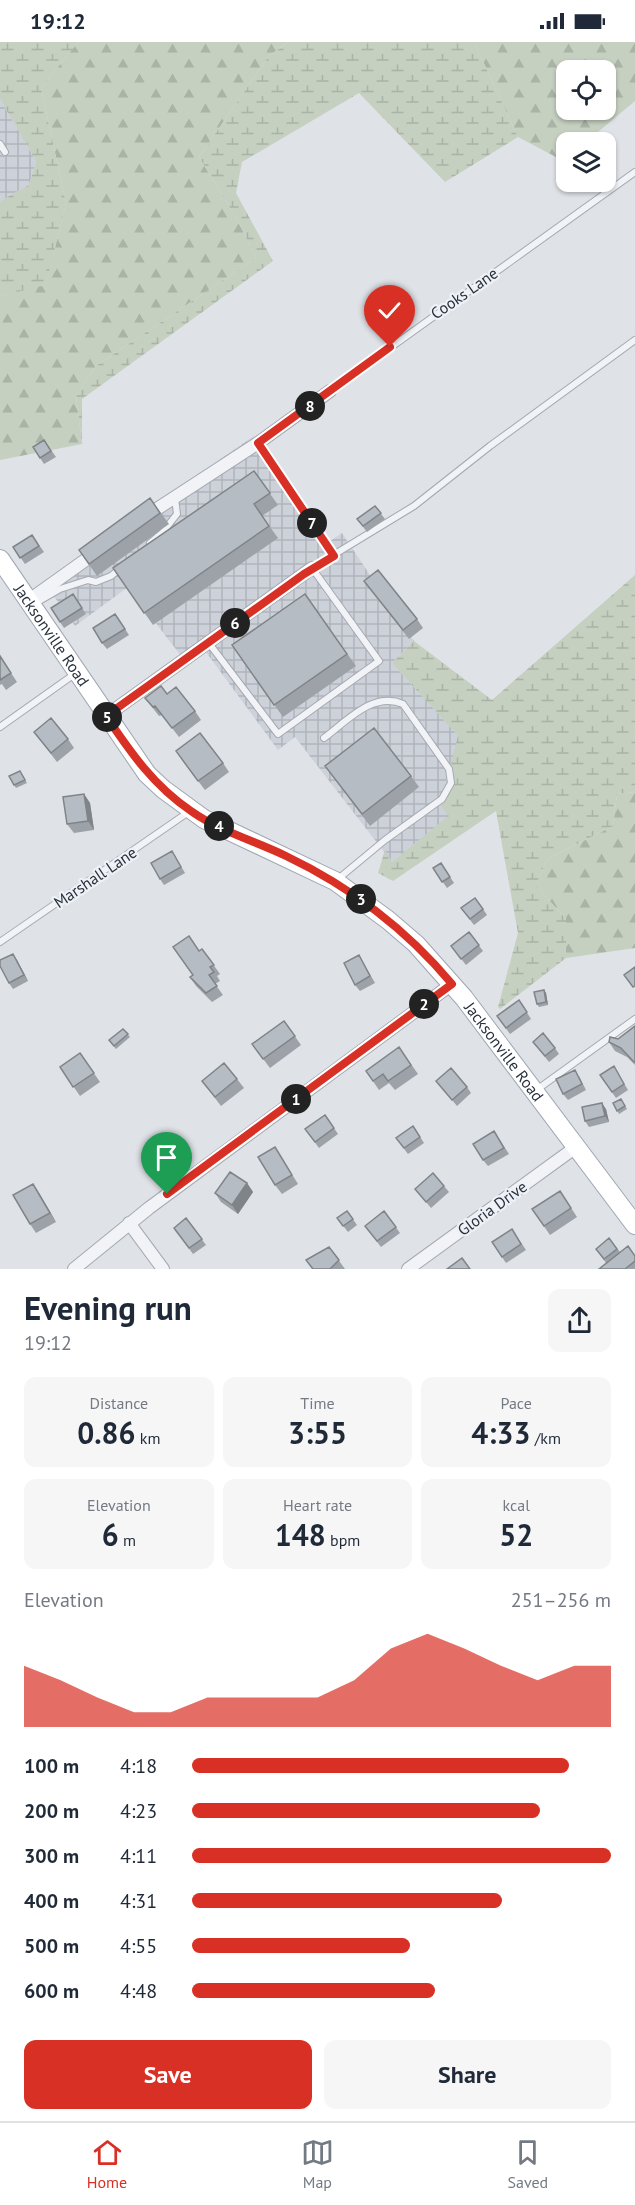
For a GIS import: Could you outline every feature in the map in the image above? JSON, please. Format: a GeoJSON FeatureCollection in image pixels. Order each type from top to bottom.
{"type":"FeatureCollection","features":[{"type":"Feature","properties":{"kind":"main road","name":"Jacksonville Road"},"geometry":{"type":"LineString","coordinates":[[0,559],[147,774],[191,811],[335,881],[416,944],[452,984],[635,1224]]}},
{"type":"Feature","properties":{"kind":"street","name":"Cooks Lane"},"geometry":{"type":"LineString","coordinates":[[135,524],[258,443],[330,391]]}},
{"type":"Feature","properties":{"kind":"street"},"geometry":{"type":"LineString","coordinates":[[30,603],[109,542]]}},
{"type":"Feature","properties":{"kind":"street"},"geometry":{"type":"LineString","coordinates":[[106,716],[312,568]]}},
{"type":"Feature","properties":{"kind":"street"},"geometry":{"type":"LineString","coordinates":[[74,1269],[129,1223],[452,984]]}},
{"type":"Feature","properties":{"kind":"street","name":"Gloria Drive"},"geometry":{"type":"LineString","coordinates":[[408,1269],[576,1147]]}},
{"type":"Feature","properties":{"kind":"street"},"geometry":{"type":"LineString","coordinates":[[129,1223],[163,1269]]}},
{"type":"Feature","properties":{"kind":"lane"},"geometry":{"type":"LineString","coordinates":[[0,144],[5,152]]}},
{"type":"Feature","properties":{"kind":"lane","name":"Cooks Lane"},"geometry":{"type":"LineString","coordinates":[[330,391],[635,172]]}},
{"type":"Feature","properties":{"kind":"lane"},"geometry":{"type":"LineString","coordinates":[[208,642],[278,734],[379,661],[312,568],[414,506],[489,447],[635,340]]}},
{"type":"Feature","properties":{"kind":"lane"},"geometry":{"type":"LineString","coordinates":[[258,443],[334,556]]}},
{"type":"Feature","properties":{"kind":"lane"},"geometry":{"type":"LineString","coordinates":[[147,546],[162,533],[177,514],[175,496]]}},
{"type":"Feature","properties":{"kind":"lane"},"geometry":{"type":"LineString","coordinates":[[30,603],[60,589],[88,580],[96,582],[111,576],[125,564]]}},
{"type":"Feature","properties":{"kind":"lane"},"geometry":{"type":"LineString","coordinates":[[0,727],[77,673]]}},
{"type":"Feature","properties":{"kind":"lane"},"geometry":{"type":"LineString","coordinates":[[324,738],[373,702],[391,699],[403,704],[449,769],[451,783],[442,799],[385,840],[335,881]]}},
{"type":"Feature","properties":{"kind":"lane","name":"Marshall Lane"},"geometry":{"type":"LineString","coordinates":[[0,942],[191,811]]}},
{"type":"Feature","properties":{"kind":"lane"},"geometry":{"type":"LineString","coordinates":[[535,1092],[635,1019]]}},
{"type":"Feature","properties":{"kind":"shaded area"},"geometry":{"type":"Polygon","coordinates":[[[0,99],[36,161],[29,185],[0,201],[0,99]]]}},
{"type":"Feature","properties":{"kind":"shaded area"},"geometry":{"type":"Polygon","coordinates":[[[254,436],[329,542],[342,533],[414,641],[392,663],[459,736],[440,804],[449,816],[392,862],[295,737],[278,750],[203,648],[185,661],[128,587],[75,626],[46,585],[116,531],[254,436]]]}},
{"type":"Feature","properties":{"kind":"green space"},"geometry":{"type":"Polygon","coordinates":[[[0,42],[78,42],[41,88],[66,203],[46,285],[0,296],[0,201],[29,185],[36,161],[0,99],[0,42]]]}},
{"type":"Feature","properties":{"kind":"green space"},"geometry":{"type":"Polygon","coordinates":[[[78,42],[288,42],[269,56],[199,157],[238,221],[256,258],[96,366],[76,396],[82,444],[0,460],[0,296],[46,284],[66,203],[41,88],[78,42]]]}},
{"type":"Feature","properties":{"kind":"green space"},"geometry":{"type":"Polygon","coordinates":[[[288,42],[474,42],[518,137],[445,182],[359,93],[242,162],[236,193],[273,261],[82,399],[82,444],[76,396],[96,366],[256,258],[238,221],[199,157],[269,56],[288,42]]]}},
{"type":"Feature","properties":{"kind":"green space"},"geometry":{"type":"Polygon","coordinates":[[[474,42],[635,42],[635,101],[616,117],[616,60],[556,60],[556,120],[612,120],[598,132],[556,132],[556,157],[518,137],[474,42]]]}},
{"type":"Feature","properties":{"kind":"green space"},"geometry":{"type":"Polygon","coordinates":[[[635,575],[635,792],[617,794],[613,826],[547,859],[536,886],[566,919],[566,958],[500,1009],[498,1007],[518,933],[496,811],[393,881],[378,873],[385,850],[392,862],[448,816],[440,804],[458,736],[392,663],[414,641],[492,700],[635,575]]]}},
{"type":"Feature","properties":{"kind":"green space"},"geometry":{"type":"Polygon","coordinates":[[[635,792],[635,948],[566,958],[566,919],[536,886],[547,859],[613,826],[617,794],[635,792]]]}},
{"type":"Feature","properties":{"kind":"building"},"geometry":{"type":"Polygon","coordinates":[[[44,440],[51,451],[40,458],[33,447],[44,440]]]}},
{"type":"Feature","properties":{"kind":"building"},"geometry":{"type":"Polygon","coordinates":[[[254,471],[270,493],[254,504],[269,526],[144,613],[113,568],[254,471]]]}},
{"type":"Feature","properties":{"kind":"building"},"geometry":{"type":"Polygon","coordinates":[[[150,498],[160,513],[89,564],[79,550],[150,498]]]}},
{"type":"Feature","properties":{"kind":"building"},"geometry":{"type":"Polygon","coordinates":[[[375,506],[381,513],[363,526],[357,519],[375,506]]]}},
{"type":"Feature","properties":{"kind":"building"},"geometry":{"type":"Polygon","coordinates":[[[32,535],[39,546],[20,558],[13,547],[32,535]]]}},
{"type":"Feature","properties":{"kind":"building"},"geometry":{"type":"Polygon","coordinates":[[[378,570],[417,619],[403,630],[364,581],[378,570]]]}},
{"type":"Feature","properties":{"kind":"building"},"geometry":{"type":"Polygon","coordinates":[[[73,594],[82,608],[60,622],[51,608],[73,594]]]}},
{"type":"Feature","properties":{"kind":"building"},"geometry":{"type":"Polygon","coordinates":[[[305,594],[347,654],[274,705],[232,645],[305,594]]]}},
{"type":"Feature","properties":{"kind":"building"},"geometry":{"type":"Polygon","coordinates":[[[115,614],[125,629],[102,643],[93,628],[115,614]]]}},
{"type":"Feature","properties":{"kind":"building"},"geometry":{"type":"Polygon","coordinates":[[[0,656],[11,673],[0,680],[0,656]]]}},
{"type":"Feature","properties":{"kind":"building"},"geometry":{"type":"Polygon","coordinates":[[[161,686],[167,694],[176,687],[195,711],[172,728],[155,706],[153,707],[145,698],[161,686]]]}},
{"type":"Feature","properties":{"kind":"building"},"geometry":{"type":"Polygon","coordinates":[[[51,718],[68,739],[51,753],[34,732],[51,718]]]}},
{"type":"Feature","properties":{"kind":"building"},"geometry":{"type":"Polygon","coordinates":[[[374,728],[411,776],[362,814],[325,766],[374,728]]]}},
{"type":"Feature","properties":{"kind":"building"},"geometry":{"type":"Polygon","coordinates":[[[200,733],[223,763],[198,781],[176,751],[200,733]]]}},
{"type":"Feature","properties":{"kind":"building"},"geometry":{"type":"Polygon","coordinates":[[[20,771],[25,780],[14,785],[9,776],[20,771]]]}},
{"type":"Feature","properties":{"kind":"building"},"geometry":{"type":"Polygon","coordinates":[[[84,794],[88,821],[67,824],[63,797],[84,794]]]}},
{"type":"Feature","properties":{"kind":"building"},"geometry":{"type":"Polygon","coordinates":[[[172,851],[181,867],[160,879],[151,863],[172,851]]]}},
{"type":"Feature","properties":{"kind":"building"},"geometry":{"type":"Polygon","coordinates":[[[441,863],[450,877],[442,882],[433,868],[441,863]]]}},
{"type":"Feature","properties":{"kind":"building"},"geometry":{"type":"Polygon","coordinates":[[[475,898],[483,909],[470,919],[461,908],[475,898]]]}},
{"type":"Feature","properties":{"kind":"building"},"geometry":{"type":"Polygon","coordinates":[[[469,932],[479,945],[461,959],[451,946],[469,932]]]}},
{"type":"Feature","properties":{"kind":"building"},"geometry":{"type":"Polygon","coordinates":[[[189,936],[199,951],[202,949],[214,965],[210,967],[214,972],[209,975],[217,986],[206,993],[190,977],[193,975],[173,947],[189,936]]]}},
{"type":"Feature","properties":{"kind":"building"},"geometry":{"type":"Polygon","coordinates":[[[13,954],[24,975],[9,983],[0,966],[0,960],[13,954]]]}},
{"type":"Feature","properties":{"kind":"building"},"geometry":{"type":"Polygon","coordinates":[[[359,955],[370,976],[355,985],[344,963],[359,955]]]}},
{"type":"Feature","properties":{"kind":"building"},"geometry":{"type":"Polygon","coordinates":[[[635,967],[635,986],[633,987],[624,975],[635,967]]]}},
{"type":"Feature","properties":{"kind":"building"},"geometry":{"type":"Polygon","coordinates":[[[544,990],[546,1002],[537,1004],[534,992],[544,990]]]}},
{"type":"Feature","properties":{"kind":"building"},"geometry":{"type":"Polygon","coordinates":[[[519,1000],[527,1012],[506,1028],[497,1016],[519,1000]]]}},
{"type":"Feature","properties":{"kind":"building"},"geometry":{"type":"Polygon","coordinates":[[[284,1021],[295,1036],[263,1059],[252,1044],[284,1021]]]}},
{"type":"Feature","properties":{"kind":"building"},"geometry":{"type":"Polygon","coordinates":[[[635,1026],[634,1062],[621,1048],[609,1042],[610,1037],[618,1039],[635,1026]]]}},
{"type":"Feature","properties":{"kind":"building"},"geometry":{"type":"Polygon","coordinates":[[[123,1029],[128,1034],[114,1046],[109,1040],[123,1029]]]}},
{"type":"Feature","properties":{"kind":"building"},"geometry":{"type":"Polygon","coordinates":[[[543,1033],[555,1048],[545,1056],[533,1042],[543,1033]]]}},
{"type":"Feature","properties":{"kind":"building"},"geometry":{"type":"Polygon","coordinates":[[[399,1047],[411,1065],[388,1081],[383,1074],[373,1081],[366,1071],[399,1047]]]}},
{"type":"Feature","properties":{"kind":"building"},"geometry":{"type":"Polygon","coordinates":[[[80,1053],[94,1073],[73,1087],[60,1067],[80,1053]]]}},
{"type":"Feature","properties":{"kind":"building"},"geometry":{"type":"Polygon","coordinates":[[[224,1063],[237,1079],[215,1097],[202,1081],[224,1063]]]}},
{"type":"Feature","properties":{"kind":"building"},"geometry":{"type":"Polygon","coordinates":[[[614,1066],[624,1084],[612,1092],[600,1075],[614,1066]]]}},
{"type":"Feature","properties":{"kind":"building"},"geometry":{"type":"Polygon","coordinates":[[[451,1068],[467,1087],[452,1100],[436,1081],[451,1068]]]}},
{"type":"Feature","properties":{"kind":"building"},"geometry":{"type":"Polygon","coordinates":[[[575,1070],[582,1084],[563,1094],[556,1079],[575,1070]]]}},
{"type":"Feature","properties":{"kind":"building"},"geometry":{"type":"Polygon","coordinates":[[[621,1099],[625,1106],[617,1111],[613,1103],[621,1099]]]}},
{"type":"Feature","properties":{"kind":"building"},"geometry":{"type":"Polygon","coordinates":[[[602,1103],[605,1116],[585,1121],[582,1107],[602,1103]]]}},
{"type":"Feature","properties":{"kind":"building"},"geometry":{"type":"Polygon","coordinates":[[[325,1115],[334,1128],[315,1142],[305,1129],[325,1115]]]}},
{"type":"Feature","properties":{"kind":"building"},"geometry":{"type":"Polygon","coordinates":[[[413,1126],[420,1137],[404,1148],[396,1138],[413,1126]]]}},
{"type":"Feature","properties":{"kind":"building"},"geometry":{"type":"Polygon","coordinates":[[[494,1131],[504,1148],[483,1160],[473,1144],[494,1131]]]}},
{"type":"Feature","properties":{"kind":"building"},"geometry":{"type":"Polygon","coordinates":[[[275,1147],[292,1175],[275,1185],[258,1157],[275,1147]]]}},
{"type":"Feature","properties":{"kind":"building"},"geometry":{"type":"Polygon","coordinates":[[[230,1172],[247,1183],[232,1205],[215,1193],[230,1172]]]}},
{"type":"Feature","properties":{"kind":"building"},"geometry":{"type":"Polygon","coordinates":[[[433,1173],[444,1186],[426,1202],[415,1189],[433,1173]]]}},
{"type":"Feature","properties":{"kind":"building"},"geometry":{"type":"Polygon","coordinates":[[[33,1184],[50,1213],[30,1224],[13,1195],[33,1184]]]}},
{"type":"Feature","properties":{"kind":"building"},"geometry":{"type":"Polygon","coordinates":[[[560,1191],[571,1208],[544,1226],[532,1209],[560,1191]]]}},
{"type":"Feature","properties":{"kind":"building"},"geometry":{"type":"Polygon","coordinates":[[[347,1211],[353,1219],[343,1226],[337,1218],[347,1211]]]}},
{"type":"Feature","properties":{"kind":"building"},"geometry":{"type":"Polygon","coordinates":[[[384,1211],[396,1227],[377,1241],[365,1226],[384,1211]]]}},
{"type":"Feature","properties":{"kind":"building"},"geometry":{"type":"Polygon","coordinates":[[[186,1218],[202,1239],[189,1248],[174,1228],[186,1218]]]}},
{"type":"Feature","properties":{"kind":"building"},"geometry":{"type":"Polygon","coordinates":[[[512,1229],[521,1244],[502,1257],[492,1242],[512,1229]]]}},
{"type":"Feature","properties":{"kind":"building"},"geometry":{"type":"Polygon","coordinates":[[[609,1238],[617,1249],[604,1259],[596,1249],[609,1238]]]}},
{"type":"Feature","properties":{"kind":"building"},"geometry":{"type":"Polygon","coordinates":[[[628,1246],[635,1256],[635,1261],[625,1269],[599,1269],[628,1246]]]}},
{"type":"Feature","properties":{"kind":"building"},"geometry":{"type":"Polygon","coordinates":[[[329,1247],[339,1260],[330,1269],[313,1269],[306,1260],[329,1247]]]}},
{"type":"Feature","properties":{"kind":"building"},"geometry":{"type":"Polygon","coordinates":[[[462,1258],[470,1269],[447,1269],[462,1258]]]}},
{"type":"Feature","properties":{"kind":"route"},"geometry":{"type":"LineString","coordinates":[[167,1194],[452,984],[416,944],[354,893],[316,870],[191,811],[147,774],[106,716],[312,568],[334,556],[258,443],[390,347]]}}]}
